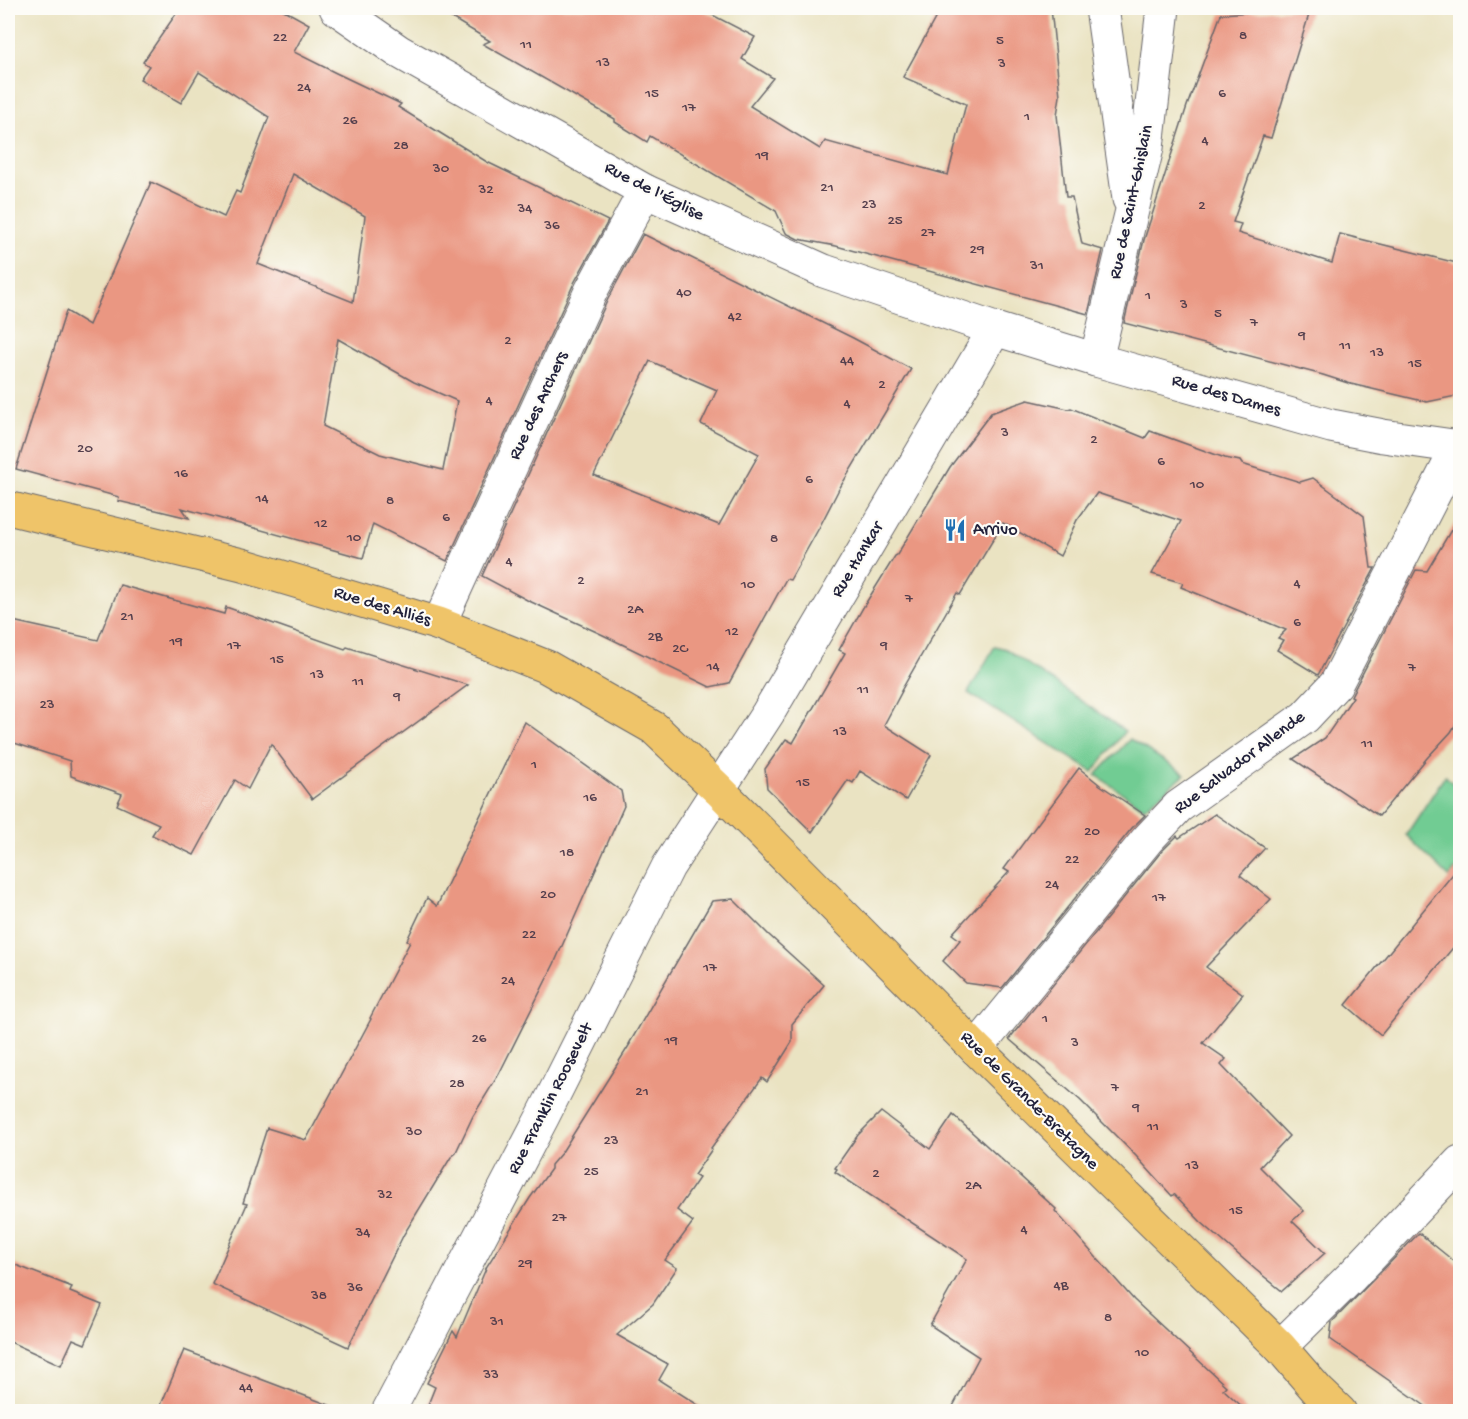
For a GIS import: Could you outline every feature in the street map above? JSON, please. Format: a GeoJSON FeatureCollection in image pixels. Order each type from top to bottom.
{"type":"FeatureCollection","features":[{"type":"Feature","properties":{"kind":"main road","name":"Rue des Alliés"},"geometry":{"type":"LineString","coordinates":[[8,508],[242,565],[439,624],[547,667],[654,728],[718,790]]}},
{"type":"Feature","properties":{"kind":"main road","name":"Rue de Grande-Bretagne"},"geometry":{"type":"LineString","coordinates":[[718,790],[976,1049],[1280,1347],[1318,1391],[1340,1412]]}},
{"type":"Feature","properties":{"kind":"street","name":"Rue de l'Église"},"geometry":{"type":"LineString","coordinates":[[336,8],[398,51],[645,191],[824,271],[995,329]]}},
{"type":"Feature","properties":{"kind":"street"},"geometry":{"type":"LineString","coordinates":[[1102,8],[1131,215]]}},
{"type":"Feature","properties":{"kind":"street","name":"Rue de Saint-Ghislain"},"geometry":{"type":"LineString","coordinates":[[1096,360],[1148,148],[1163,8]]}},
{"type":"Feature","properties":{"kind":"street","name":"Rue des Archers"},"geometry":{"type":"LineString","coordinates":[[439,624],[591,291],[645,191]]}},
{"type":"Feature","properties":{"kind":"street","name":"Rue des Dames"},"geometry":{"type":"LineString","coordinates":[[995,329],[1331,426],[1459,447]]}},
{"type":"Feature","properties":{"kind":"street","name":"Rue Hankar"},"geometry":{"type":"LineString","coordinates":[[718,790],[768,713],[995,329]]}},
{"type":"Feature","properties":{"kind":"street","name":"Rue Salvador Allende"},"geometry":{"type":"LineString","coordinates":[[976,1049],[1147,840],[1178,807],[1305,717],[1336,684],[1459,447]]}},
{"type":"Feature","properties":{"kind":"street","name":"Rue Franklin Roosevelt"},"geometry":{"type":"LineString","coordinates":[[388,1412],[543,1116],[668,867],[718,790]]}},
{"type":"Feature","properties":{"kind":"street"},"geometry":{"type":"LineString","coordinates":[[1280,1347],[1352,1276],[1461,1162]]}},
{"type":"Feature","properties":{"kind":"green space"},"geometry":{"type":"Polygon","coordinates":[[[995,646],[1006,649],[1125,731],[1093,772],[968,693],[995,646]]]}},
{"type":"Feature","properties":{"kind":"green space"},"geometry":{"type":"Polygon","coordinates":[[[1130,739],[1185,774],[1144,808],[1096,775],[1130,739]]]}},
{"type":"Feature","properties":{"kind":"green space"},"geometry":{"type":"Polygon","coordinates":[[[1445,776],[1460,790],[1460,874],[1455,870],[1449,877],[1406,835],[1445,776]]]}},
{"type":"Feature","properties":{"kind":"building"},"geometry":{"type":"Polygon","coordinates":[[[180,8],[280,8],[309,24],[294,52],[401,104],[398,107],[487,162],[608,221],[574,283],[447,561],[373,524],[363,558],[182,508],[189,518],[118,501],[119,497],[16,469],[66,311],[89,325],[151,182],[224,217],[236,191],[240,193],[269,117],[199,72],[181,103],[140,79],[149,66],[143,62],[180,8]],[[293,174],[258,264],[353,302],[365,216],[293,174]],[[338,339],[323,426],[380,454],[443,470],[457,401],[414,382],[338,339]]]}},
{"type":"Feature","properties":{"kind":"building"},"geometry":{"type":"Polygon","coordinates":[[[435,8],[699,8],[755,37],[742,59],[773,78],[750,106],[820,149],[825,141],[948,175],[966,104],[903,77],[941,8],[1051,8],[1060,96],[1057,115],[1066,197],[1072,197],[1082,244],[1103,250],[1088,314],[836,246],[798,239],[786,233],[776,211],[650,136],[647,142],[615,122],[615,119],[483,44],[490,41],[435,8]]]}},
{"type":"Feature","properties":{"kind":"building"},"geometry":{"type":"Polygon","coordinates":[[[1311,8],[1271,138],[1263,136],[1233,222],[1241,224],[1238,233],[1332,263],[1340,234],[1461,264],[1461,395],[1427,402],[1124,323],[1144,240],[1187,106],[1221,14],[1311,8]]]}},
{"type":"Feature","properties":{"kind":"building"},"geometry":{"type":"Polygon","coordinates":[[[643,234],[911,369],[839,489],[790,580],[786,579],[729,683],[710,687],[527,600],[482,576],[608,299],[643,234]],[[650,361],[594,475],[719,525],[759,454],[701,424],[717,390],[650,361]]]}},
{"type":"Feature","properties":{"kind":"building"},"geometry":{"type":"Polygon","coordinates":[[[1028,400],[1071,408],[1145,438],[1150,431],[1300,482],[1313,478],[1364,516],[1371,568],[1375,568],[1318,675],[1277,650],[1283,640],[1278,638],[1286,630],[1181,587],[1183,583],[1152,574],[1181,521],[1097,493],[1077,520],[1060,556],[1003,523],[960,595],[957,593],[884,725],[931,755],[906,800],[860,771],[853,783],[848,780],[812,832],[767,788],[765,769],[786,739],[793,743],[845,653],[839,650],[864,606],[950,467],[991,413],[1028,400]]]}},
{"type":"Feature","properties":{"kind":"building"},"geometry":{"type":"Polygon","coordinates":[[[1461,513],[1461,716],[1451,732],[1379,816],[1293,759],[1325,738],[1353,697],[1351,696],[1416,570],[1427,571],[1461,513]]]}},
{"type":"Feature","properties":{"kind":"building"},"geometry":{"type":"Polygon","coordinates":[[[120,585],[224,614],[226,607],[345,649],[347,647],[468,685],[312,799],[271,744],[248,789],[235,780],[194,855],[152,835],[159,824],[117,805],[122,794],[71,776],[70,761],[8,741],[8,620],[98,640],[120,585]]]}},
{"type":"Feature","properties":{"kind":"building"},"geometry":{"type":"Polygon","coordinates":[[[525,722],[621,791],[624,806],[554,964],[499,1074],[473,1116],[455,1154],[404,1234],[348,1347],[212,1284],[247,1204],[243,1203],[267,1128],[306,1140],[410,942],[407,940],[427,898],[437,906],[525,722]]]}},
{"type":"Feature","properties":{"kind":"building"},"geometry":{"type":"Polygon","coordinates":[[[1079,768],[1145,815],[1002,988],[966,983],[943,961],[960,940],[952,934],[1009,872],[1004,869],[1079,768]]]}},
{"type":"Feature","properties":{"kind":"building"},"geometry":{"type":"Polygon","coordinates":[[[1215,814],[1265,848],[1240,875],[1271,899],[1206,967],[1243,994],[1203,1043],[1226,1059],[1221,1065],[1289,1136],[1260,1167],[1304,1211],[1292,1221],[1325,1253],[1282,1291],[1201,1222],[1174,1194],[1172,1196],[1080,1100],[1009,1039],[1161,852],[1177,836],[1179,838],[1215,814]]]}},
{"type":"Feature","properties":{"kind":"building"},"geometry":{"type":"Polygon","coordinates":[[[1461,864],[1461,938],[1381,1035],[1346,1005],[1461,864]]]}},
{"type":"Feature","properties":{"kind":"building"},"geometry":{"type":"Polygon","coordinates":[[[733,899],[824,985],[792,1024],[792,1042],[767,1082],[762,1078],[694,1175],[699,1178],[677,1210],[693,1222],[665,1260],[677,1268],[653,1304],[617,1335],[668,1364],[659,1380],[709,1412],[425,1412],[435,1387],[427,1383],[453,1331],[457,1337],[487,1266],[630,1044],[712,901],[733,899]]]}},
{"type":"Feature","properties":{"kind":"building"},"geometry":{"type":"Polygon","coordinates":[[[881,1112],[930,1149],[953,1115],[1056,1209],[1055,1211],[1134,1300],[1226,1386],[1223,1389],[1248,1412],[950,1412],[979,1357],[930,1325],[967,1259],[835,1172],[837,1169],[835,1168],[858,1135],[881,1112]]]}},
{"type":"Feature","properties":{"kind":"building"},"geometry":{"type":"Polygon","coordinates":[[[1419,1233],[1461,1267],[1461,1412],[1434,1412],[1330,1339],[1332,1322],[1419,1233]]]}},
{"type":"Feature","properties":{"kind":"building"},"geometry":{"type":"Polygon","coordinates":[[[8,1262],[72,1287],[70,1292],[102,1305],[85,1344],[73,1339],[61,1365],[8,1341],[8,1262]]]}},
{"type":"Feature","properties":{"kind":"building"},"geometry":{"type":"Polygon","coordinates":[[[184,1350],[337,1408],[336,1412],[158,1412],[184,1350]]]}},
{"type":"Feature","properties":{"kind":"place","name":"Arrivo"},"geometry":{"type":"Point","coordinates":[955,530]}}]}
